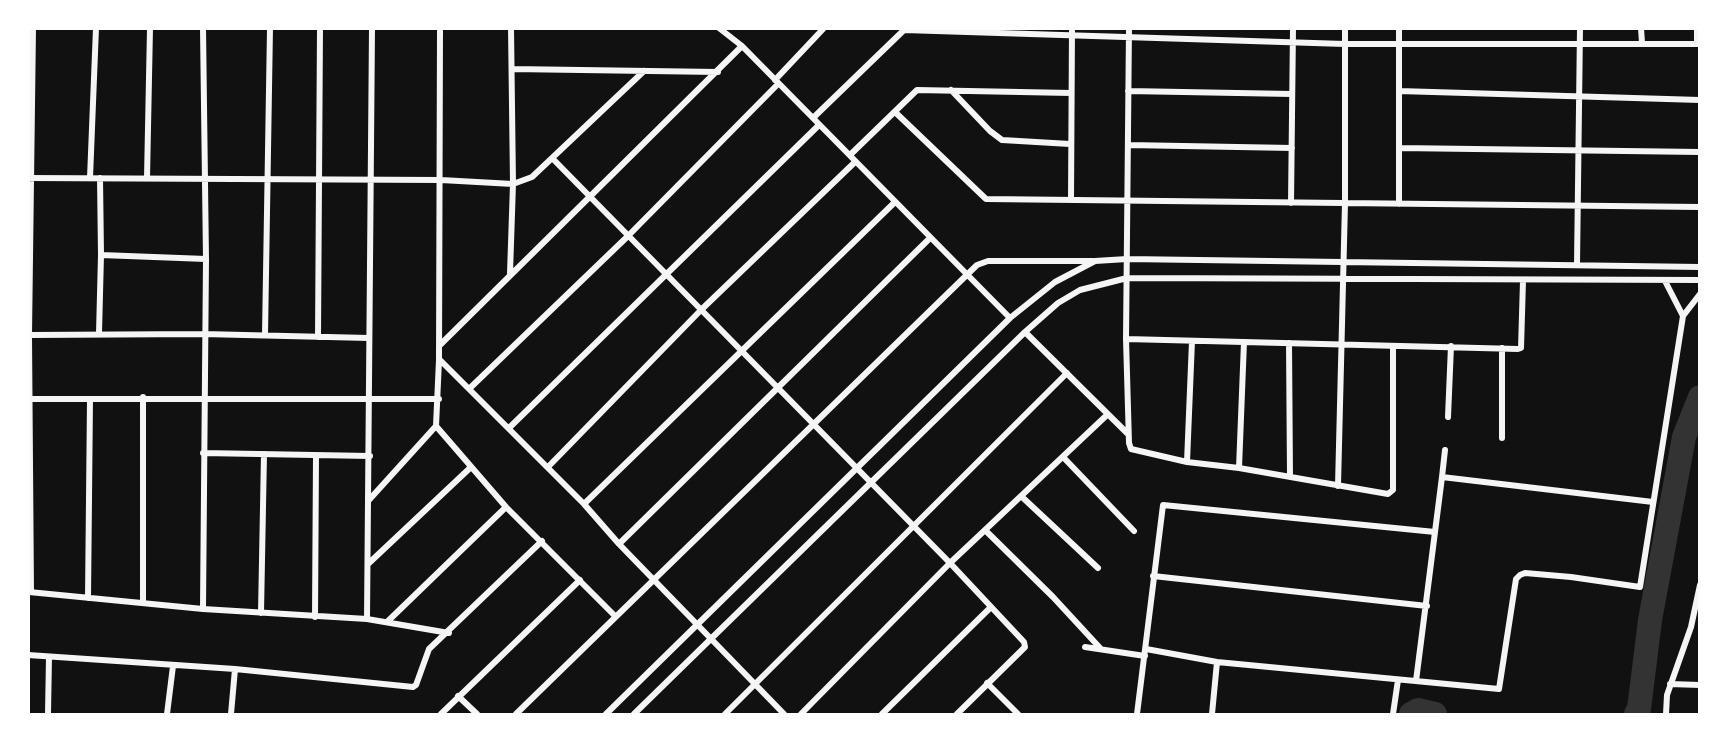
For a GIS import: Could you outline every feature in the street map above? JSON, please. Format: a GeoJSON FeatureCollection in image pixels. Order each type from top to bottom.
{"type":"FeatureCollection","features":[{"type":"Feature","properties":{"kind":"street"},"geometry":{"type":"LineString","coordinates":[[33,28],[29,335],[30,592],[203,609],[367,620],[449,633]]}},
{"type":"Feature","properties":{"kind":"street"},"geometry":{"type":"LineString","coordinates":[[90,178],[96,28]]}},
{"type":"Feature","properties":{"kind":"street"},"geometry":{"type":"LineString","coordinates":[[147,178],[150,28]]}},
{"type":"Feature","properties":{"kind":"street"},"geometry":{"type":"LineString","coordinates":[[203,28],[206,259],[203,334],[203,609]]}},
{"type":"Feature","properties":{"kind":"street"},"geometry":{"type":"LineString","coordinates":[[265,335],[270,28]]}},
{"type":"Feature","properties":{"kind":"street"},"geometry":{"type":"LineString","coordinates":[[318,337],[320,28]]}},
{"type":"Feature","properties":{"kind":"street"},"geometry":{"type":"LineString","coordinates":[[367,620],[372,28]]}},
{"type":"Feature","properties":{"kind":"street"},"geometry":{"type":"LineString","coordinates":[[369,500],[436,426],[439,399],[440,28]]}},
{"type":"Feature","properties":{"kind":"street"},"geometry":{"type":"LineString","coordinates":[[510,273],[513,184],[511,28]]}},
{"type":"Feature","properties":{"kind":"street"},"geometry":{"type":"LineString","coordinates":[[719,28],[742,46],[1010,318]]}},
{"type":"Feature","properties":{"kind":"street"},"geometry":{"type":"LineString","coordinates":[[469,389],[628,236],[776,82],[824,28]]}},
{"type":"Feature","properties":{"kind":"street"},"geometry":{"type":"LineString","coordinates":[[1071,200],[1072,28]]}},
{"type":"Feature","properties":{"kind":"street"},"geometry":{"type":"LineString","coordinates":[[1129,28],[1126,339],[1128,434],[1131,449],[1187,462],[1239,468],[1388,494],[1393,490],[1393,348]]}},
{"type":"Feature","properties":{"kind":"street"},"geometry":{"type":"LineString","coordinates":[[1291,203],[1293,28]]}},
{"type":"Feature","properties":{"kind":"street"},"geometry":{"type":"LineString","coordinates":[[1338,486],[1344,279],[1345,28]]}},
{"type":"Feature","properties":{"kind":"street"},"geometry":{"type":"LineString","coordinates":[[1399,28],[1399,204]]}},
{"type":"Feature","properties":{"kind":"street"},"geometry":{"type":"LineString","coordinates":[[1577,266],[1580,28]]}},
{"type":"Feature","properties":{"kind":"street"},"geometry":{"type":"LineString","coordinates":[[1641,28],[1641,43]]}},
{"type":"Feature","properties":{"kind":"street"},"geometry":{"type":"LineString","coordinates":[[813,118],[904,29],[1072,37],[1345,44],[1698,44],[1697,28]]}},
{"type":"Feature","properties":{"kind":"street"},"geometry":{"type":"LineString","coordinates":[[439,345],[742,46]]}},
{"type":"Feature","properties":{"kind":"street"},"geometry":{"type":"LineString","coordinates":[[512,69],[718,72]]}},
{"type":"Feature","properties":{"kind":"street"},"geometry":{"type":"LineString","coordinates":[[30,177],[441,180],[513,184],[532,177],[553,159],[644,71]]}},
{"type":"Feature","properties":{"kind":"street"},"geometry":{"type":"LineString","coordinates":[[850,155],[917,90],[1071,93]]}},
{"type":"Feature","properties":{"kind":"street"},"geometry":{"type":"LineString","coordinates":[[951,90],[990,131],[1002,140],[1016,143],[1070,144]]}},
{"type":"Feature","properties":{"kind":"street"},"geometry":{"type":"LineString","coordinates":[[1128,91],[1292,94]]}},
{"type":"Feature","properties":{"kind":"street"},"geometry":{"type":"LineString","coordinates":[[1399,91],[1700,100]]}},
{"type":"Feature","properties":{"kind":"street"},"geometry":{"type":"LineString","coordinates":[[895,112],[986,199],[1700,207]]}},
{"type":"Feature","properties":{"kind":"street"},"geometry":{"type":"LineString","coordinates":[[509,428],[819,125]]}},
{"type":"Feature","properties":{"kind":"street"},"geometry":{"type":"LineString","coordinates":[[1128,145],[1292,148]]}},
{"type":"Feature","properties":{"kind":"street"},"geometry":{"type":"LineString","coordinates":[[1399,148],[1700,152]]}},
{"type":"Feature","properties":{"kind":"street"},"geometry":{"type":"LineString","coordinates":[[553,159],[950,563],[1025,645],[957,714]]}},
{"type":"Feature","properties":{"kind":"street"},"geometry":{"type":"LineString","coordinates":[[548,467],[701,310],[855,162]]}},
{"type":"Feature","properties":{"kind":"street"},"geometry":{"type":"LineString","coordinates":[[99,333],[100,178]]}},
{"type":"Feature","properties":{"kind":"street"},"geometry":{"type":"LineString","coordinates":[[584,504],[740,350],[895,202]]}},
{"type":"Feature","properties":{"kind":"street"},"geometry":{"type":"LineString","coordinates":[[619,544],[930,238]]}},
{"type":"Feature","properties":{"kind":"street"},"geometry":{"type":"LineString","coordinates":[[101,255],[206,259]]}},
{"type":"Feature","properties":{"kind":"street"},"geometry":{"type":"LineString","coordinates":[[516,714],[976,265],[987,261],[1127,259],[1700,267]]}},
{"type":"Feature","properties":{"kind":"street"},"geometry":{"type":"LineString","coordinates":[[606,714],[1010,318],[1055,282],[1095,261]]}},
{"type":"Feature","properties":{"kind":"street"},"geometry":{"type":"LineString","coordinates":[[634,714],[712,641],[1025,332],[1058,303],[1080,290],[1126,278],[1665,281],[1699,278]]}},
{"type":"Feature","properties":{"kind":"street"},"geometry":{"type":"LineString","coordinates":[[1126,339],[1393,348],[1451,346],[1521,348],[1523,281]]}},
{"type":"Feature","properties":{"kind":"street"},"geometry":{"type":"LineString","coordinates":[[1665,281],[1683,316]]}},
{"type":"Feature","properties":{"kind":"street"},"geometry":{"type":"LineString","coordinates":[[1085,647],[1499,689],[1516,579],[1520,575],[1526,573],[1571,577],[1640,587],[1683,316],[1700,294]]}},
{"type":"Feature","properties":{"kind":"street"},"geometry":{"type":"LineString","coordinates":[[1025,332],[1128,434]]}},
{"type":"Feature","properties":{"kind":"street"},"geometry":{"type":"LineString","coordinates":[[29,335],[99,333],[369,338]]}},
{"type":"Feature","properties":{"kind":"street"},"geometry":{"type":"LineString","coordinates":[[1187,462],[1191,341]]}},
{"type":"Feature","properties":{"kind":"street"},"geometry":{"type":"LineString","coordinates":[[1239,468],[1244,342]]}},
{"type":"Feature","properties":{"kind":"street"},"geometry":{"type":"LineString","coordinates":[[1289,343],[1290,477]]}},
{"type":"Feature","properties":{"kind":"street"},"geometry":{"type":"LineString","coordinates":[[1448,417],[1451,346]]}},
{"type":"Feature","properties":{"kind":"street"},"geometry":{"type":"LineString","coordinates":[[1502,348],[1502,438]]}},
{"type":"Feature","properties":{"kind":"street"},"geometry":{"type":"LineString","coordinates":[[439,359],[584,504],[619,544],[784,714]]}},
{"type":"Feature","properties":{"kind":"street"},"geometry":{"type":"LineString","coordinates":[[725,714],[1067,373]]}},
{"type":"Feature","properties":{"kind":"street"},"geometry":{"type":"LineString","coordinates":[[29,399],[143,397],[439,399]]}},
{"type":"Feature","properties":{"kind":"street"},"geometry":{"type":"LineString","coordinates":[[143,397],[143,603]]}},
{"type":"Feature","properties":{"kind":"street"},"geometry":{"type":"LineString","coordinates":[[87,598],[90,399]]}},
{"type":"Feature","properties":{"kind":"street"},"geometry":{"type":"LineString","coordinates":[[801,714],[950,563],[1064,458],[1108,414]]}},
{"type":"Feature","properties":{"kind":"street"},"geometry":{"type":"LineString","coordinates":[[436,426],[506,507],[615,616]]}},
{"type":"Feature","properties":{"kind":"street"},"geometry":{"type":"LineString","coordinates":[[1416,681],[1445,450]]}},
{"type":"Feature","properties":{"kind":"street"},"geometry":{"type":"LineString","coordinates":[[203,453],[370,456]]}},
{"type":"Feature","properties":{"kind":"street"},"geometry":{"type":"LineString","coordinates":[[261,613],[264,454]]}},
{"type":"Feature","properties":{"kind":"street"},"geometry":{"type":"LineString","coordinates":[[315,617],[316,455]]}},
{"type":"Feature","properties":{"kind":"street"},"geometry":{"type":"LineString","coordinates":[[1064,458],[1134,531]]}},
{"type":"Feature","properties":{"kind":"street"},"geometry":{"type":"LineString","coordinates":[[368,564],[470,468]]}},
{"type":"Feature","properties":{"kind":"street"},"geometry":{"type":"LineString","coordinates":[[1442,477],[1653,502]]}},
{"type":"Feature","properties":{"kind":"street"},"geometry":{"type":"LineString","coordinates":[[1021,496],[1098,568]]}},
{"type":"Feature","properties":{"kind":"street"},"geometry":{"type":"LineString","coordinates":[[1137,714],[1161,508],[1167,503],[1434,532]]}},
{"type":"Feature","properties":{"kind":"street"},"geometry":{"type":"LineString","coordinates":[[387,622],[506,507]]}},
{"type":"Feature","properties":{"kind":"street"},"geometry":{"type":"LineString","coordinates":[[985,530],[1053,597],[1101,649]]}},
{"type":"Feature","properties":{"kind":"street"},"geometry":{"type":"LineString","coordinates":[[28,654],[235,669],[413,687],[416,685],[429,649],[449,633],[542,541]]}},
{"type":"Feature","properties":{"kind":"street"},"geometry":{"type":"LineString","coordinates":[[1153,576],[1426,606]]}},
{"type":"Feature","properties":{"kind":"street"},"geometry":{"type":"LineString","coordinates":[[441,714],[580,580]]}},
{"type":"Feature","properties":{"kind":"street"},"geometry":{"type":"LineString","coordinates":[[1666,714],[1670,684],[1690,627],[1700,585]]}},
{"type":"Feature","properties":{"kind":"street"},"geometry":{"type":"LineString","coordinates":[[882,714],[991,607]]}},
{"type":"Feature","properties":{"kind":"street"},"geometry":{"type":"LineString","coordinates":[[1690,627],[1700,627]]}},
{"type":"Feature","properties":{"kind":"street"},"geometry":{"type":"LineString","coordinates":[[48,714],[49,657]]}},
{"type":"Feature","properties":{"kind":"street"},"geometry":{"type":"LineString","coordinates":[[1212,714],[1217,662]]}},
{"type":"Feature","properties":{"kind":"street"},"geometry":{"type":"LineString","coordinates":[[167,714],[173,666]]}},
{"type":"Feature","properties":{"kind":"street"},"geometry":{"type":"LineString","coordinates":[[231,714],[235,669]]}},
{"type":"Feature","properties":{"kind":"street"},"geometry":{"type":"LineString","coordinates":[[1393,714],[1398,680]]}},
{"type":"Feature","properties":{"kind":"street"},"geometry":{"type":"LineString","coordinates":[[987,683],[1018,714]]}},
{"type":"Feature","properties":{"kind":"street"},"geometry":{"type":"LineString","coordinates":[[1670,684],[1700,685]]}},
{"type":"Feature","properties":{"kind":"street"},"geometry":{"type":"LineString","coordinates":[[458,696],[477,714]]}},
{"type":"Feature","properties":{"kind":"waterway"},"geometry":{"type":"LineString","coordinates":[[1636,714],[1639,709],[1650,620],[1684,437],[1700,397]]}},
{"type":"Feature","properties":{"kind":"waterway"},"geometry":{"type":"LineString","coordinates":[[1411,714],[1418,710],[1435,714]]}}]}
